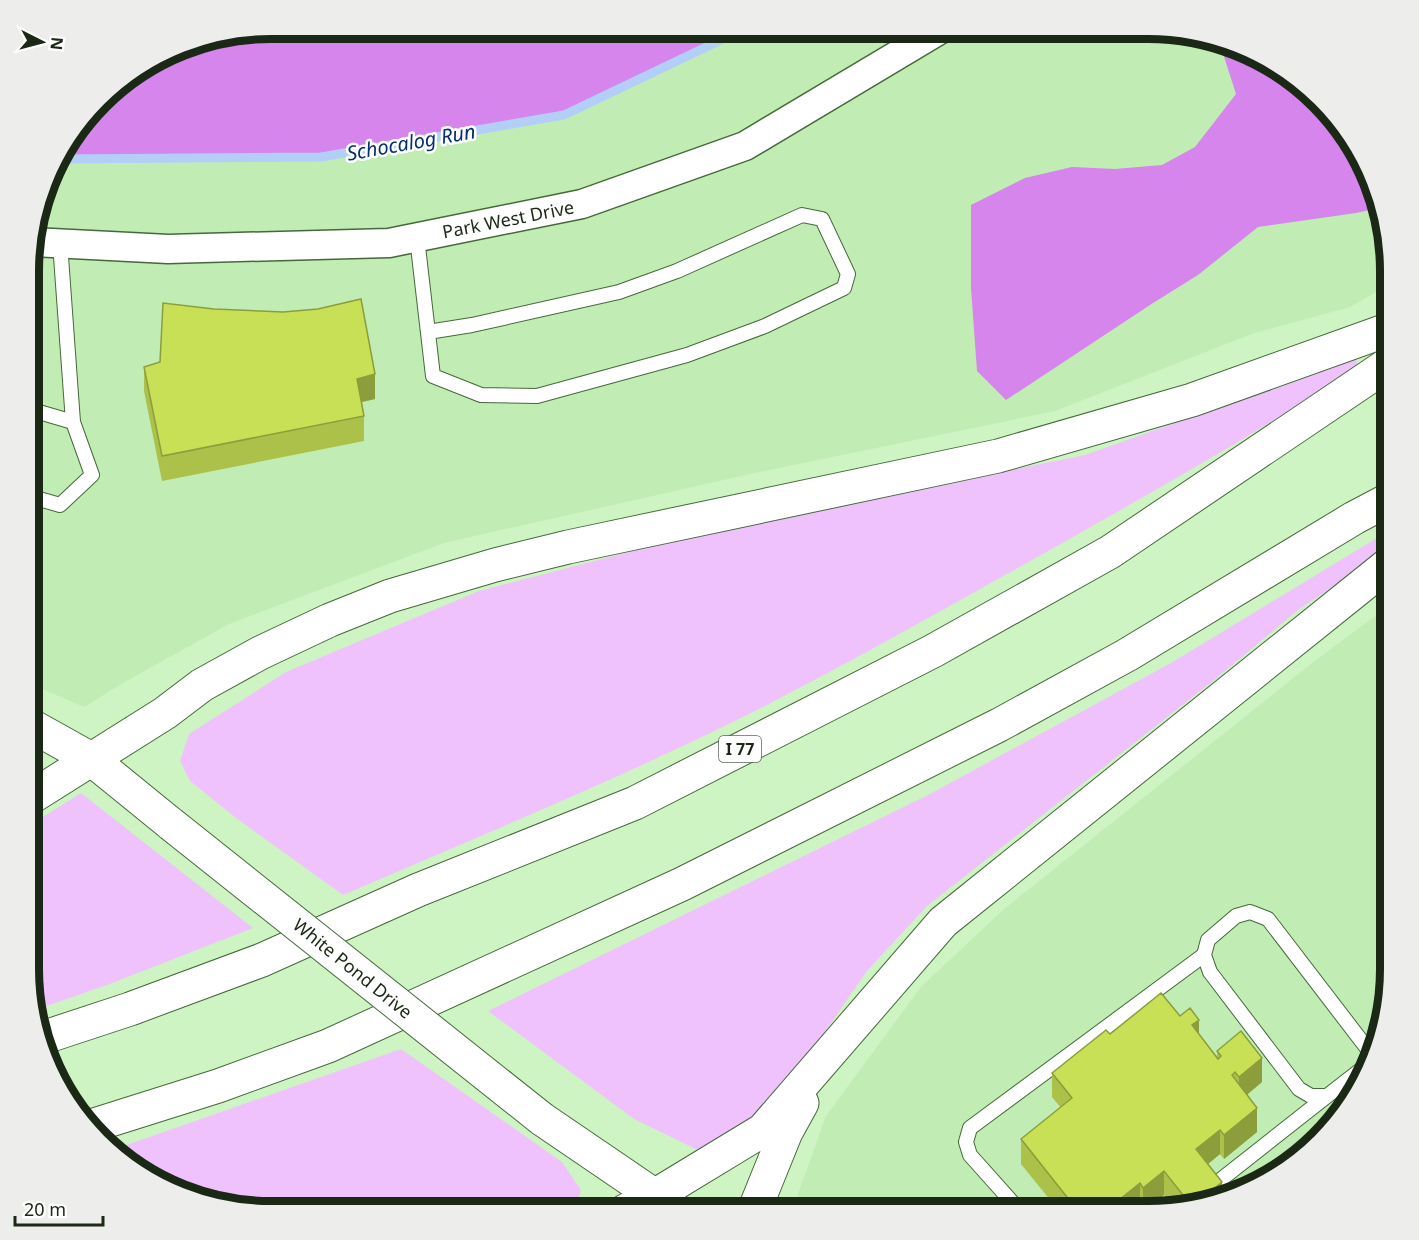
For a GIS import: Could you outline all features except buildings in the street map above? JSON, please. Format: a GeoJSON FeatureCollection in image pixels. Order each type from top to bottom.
{"type":"FeatureCollection","features":[{"type":"Feature","properties":{"kind":"main road"},"geometry":{"type":"LineString","coordinates":[[39,792],[165,713],[202,686],[260,653],[330,620],[390,596],[495,565],[568,547],[998,456],[1192,400],[1380,333]]}},
{"type":"Feature","properties":{"kind":"main road","name":"I 77"},"geometry":{"type":"LineString","coordinates":[[49,1036],[130,1009],[262,960],[418,890],[635,803],[933,651],[1110,552],[1380,370]]}},
{"type":"Feature","properties":{"kind":"main road"},"geometry":{"type":"LineString","coordinates":[[99,1124],[218,1086],[328,1046],[703,874],[999,725],[1127,655],[1344,524],[1380,505]]}},
{"type":"Feature","properties":{"kind":"main road"},"geometry":{"type":"LineString","coordinates":[[670,1201],[763,1130],[943,922],[1380,571]]}},
{"type":"Feature","properties":{"kind":"main road","name":"White Pond Drive"},"geometry":{"type":"LineString","coordinates":[[39,730],[91,759],[542,1119],[664,1201]]}},
{"type":"Feature","properties":{"kind":"main road"},"geometry":{"type":"LineString","coordinates":[[758,1201],[786,1132],[828,1055]]}},
{"type":"Feature","properties":{"kind":"street","name":"Park West Drive"},"geometry":{"type":"LineString","coordinates":[[46,243],[168,249],[389,243],[582,204],[745,146],[924,39]]}},
{"type":"Feature","properties":{"kind":"lane"},"geometry":{"type":"LineString","coordinates":[[417,238],[433,376],[481,396],[537,396],[687,355],[765,326],[844,288],[848,274],[822,219],[802,215],[677,272],[619,292],[472,325],[428,332]]}},
{"type":"Feature","properties":{"kind":"lane"},"geometry":{"type":"LineString","coordinates":[[39,499],[60,506],[92,475],[73,422],[46,243]]}},
{"type":"Feature","properties":{"kind":"lane"},"geometry":{"type":"LineString","coordinates":[[39,413],[73,422]]}},
{"type":"Feature","properties":{"kind":"lane"},"geometry":{"type":"LineString","coordinates":[[1327,1096],[1311,1096],[1299,1089],[1210,972],[1204,956],[1208,940],[1236,916],[1250,912],[1268,919],[1366,1047]]}},
{"type":"Feature","properties":{"kind":"lane"},"geometry":{"type":"LineString","coordinates":[[1011,1201],[970,1155],[966,1142],[970,1128],[1204,956]]}},
{"type":"Feature","properties":{"kind":"lane"},"geometry":{"type":"LineString","coordinates":[[1209,1189],[1354,1075]]}},
{"type":"Feature","properties":{"kind":"shaded area"},"geometry":{"type":"Polygon","coordinates":[[[256,39],[723,39],[564,115],[321,157],[68,159],[87,130],[107,107],[142,78],[182,57],[226,43],[256,39]]]}},
{"type":"Feature","properties":{"kind":"shaded area"},"geometry":{"type":"Polygon","coordinates":[[[723,39],[1163,39],[1193,43],[1237,57],[1277,78],[1312,107],[1332,130],[1349,155],[1368,197],[1376,226],[1380,256],[1380,290],[1350,307],[1254,333],[1055,411],[750,474],[444,543],[229,624],[84,707],[39,687],[39,256],[43,226],[51,197],[68,159],[321,157],[563,115],[723,39]]]}},
{"type":"Feature","properties":{"kind":"shaded area"},"geometry":{"type":"Polygon","coordinates":[[[1222,51],[1277,78],[1312,107],[1349,155],[1372,210],[1258,227],[1198,275],[1006,400],[977,371],[971,288],[971,205],[1025,178],[1072,167],[1115,169],[1162,165],[1195,147],[1236,94],[1222,51]]]}},
{"type":"Feature","properties":{"kind":"shaded area"},"geometry":{"type":"Polygon","coordinates":[[[1356,352],[1357,366],[1250,435],[1066,541],[832,671],[652,761],[343,895],[236,818],[190,781],[180,761],[189,734],[286,672],[479,591],[717,529],[1085,455],[1310,375],[1356,352]]]}},
{"type":"Feature","properties":{"kind":"shaded area"},"geometry":{"type":"Polygon","coordinates":[[[1380,536],[1380,555],[1298,610],[1213,681],[927,906],[867,971],[786,1088],[755,1118],[722,1139],[698,1150],[634,1119],[488,1011],[928,795],[1171,663],[1380,536]]]}},
{"type":"Feature","properties":{"kind":"shaded area"},"geometry":{"type":"Polygon","coordinates":[[[1380,612],[1380,984],[1376,1014],[1362,1058],[1341,1098],[1312,1133],[1277,1162],[1237,1183],[1193,1197],[1163,1201],[796,1201],[826,1116],[921,987],[1003,910],[1312,663],[1380,612]]]}},
{"type":"Feature","properties":{"kind":"shaded area"},"geometry":{"type":"Polygon","coordinates":[[[81,793],[253,928],[107,985],[42,1008],[39,984],[39,819],[81,793]]]}},
{"type":"Feature","properties":{"kind":"shaded area"},"geometry":{"type":"Polygon","coordinates":[[[401,1049],[562,1162],[581,1190],[577,1201],[256,1201],[226,1197],[182,1183],[155,1170],[122,1146],[401,1049]]]}},
{"type":"Feature","properties":{"kind":"waterway","name":"Schocalog Run"},"geometry":{"type":"LineString","coordinates":[[68,159],[321,157],[564,115],[723,39]]}}]}
